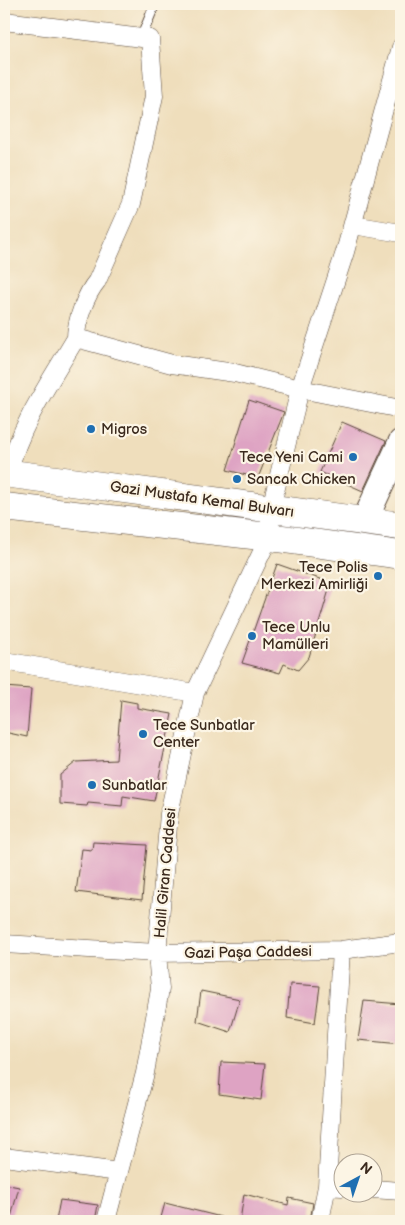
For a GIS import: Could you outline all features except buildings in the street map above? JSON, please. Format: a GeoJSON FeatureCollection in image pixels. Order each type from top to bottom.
{"type":"FeatureCollection","features":[{"type":"Feature","properties":{"kind":"highway","name":"Gazi Mustafa Kemal Bulvarı"},"geometry":{"type":"LineString","coordinates":[[6,473],[401,526]]}},
{"type":"Feature","properties":{"kind":"highway","name":"Gazi Mustafa Kemal Bulvarı"},"geometry":{"type":"LineString","coordinates":[[4,507],[269,537],[401,555]]}},
{"type":"Feature","properties":{"kind":"street"},"geometry":{"type":"LineString","coordinates":[[4,21],[150,39],[154,96],[131,204],[97,281],[92,288],[76,330],[76,338],[31,413],[6,473]]}},
{"type":"Feature","properties":{"kind":"street"},"geometry":{"type":"LineString","coordinates":[[269,537],[271,508],[300,389],[353,225],[401,47]]}},
{"type":"Feature","properties":{"kind":"street"},"geometry":{"type":"LineString","coordinates":[[353,225],[401,232]]}},
{"type":"Feature","properties":{"kind":"street"},"geometry":{"type":"LineString","coordinates":[[76,338],[172,364],[235,373],[300,389],[401,409]]}},
{"type":"Feature","properties":{"kind":"street"},"geometry":{"type":"LineString","coordinates":[[364,522],[401,442]]}},
{"type":"Feature","properties":{"kind":"street","name":"Halil Giran Caddesi"},"geometry":{"type":"LineString","coordinates":[[106,1221],[144,1073],[160,989],[157,953],[169,814],[195,693],[269,537]]}},
{"type":"Feature","properties":{"kind":"street"},"geometry":{"type":"LineString","coordinates":[[4,661],[195,693]]}},
{"type":"Feature","properties":{"kind":"street","name":"Gazi Paşa Caddesi"},"geometry":{"type":"LineString","coordinates":[[4,944],[157,953],[340,950],[401,942]]}},
{"type":"Feature","properties":{"kind":"street"},"geometry":{"type":"LineString","coordinates":[[336,1152],[340,950]]}},
{"type":"Feature","properties":{"kind":"street"},"geometry":{"type":"LineString","coordinates":[[4,1157],[118,1172]]}},
{"type":"Feature","properties":{"kind":"street"},"geometry":{"type":"LineString","coordinates":[[382,1190],[401,1191]]}},
{"type":"Feature","properties":{"kind":"street"},"geometry":{"type":"LineString","coordinates":[[320,1221],[332,1194]]}},
{"type":"Feature","properties":{"kind":"lane"},"geometry":{"type":"LineString","coordinates":[[142,38],[155,4]]}},
{"type":"Feature","properties":{"kind":"place","name":"Migros"},"geometry":{"type":"Point","coordinates":[91,429]}},
{"type":"Feature","properties":{"kind":"place","name":"Tece Yeni Cami"},"geometry":{"type":"Point","coordinates":[353,457]}},
{"type":"Feature","properties":{"kind":"place","name":"Sancak Chicken"},"geometry":{"type":"Point","coordinates":[237,479]}},
{"type":"Feature","properties":{"kind":"place","name":"Tece Polis Merkezi Amirliği"},"geometry":{"type":"Point","coordinates":[378,576]}},
{"type":"Feature","properties":{"kind":"place","name":"Tece Unlu Mamülleri"},"geometry":{"type":"Point","coordinates":[252,636]}},
{"type":"Feature","properties":{"kind":"place","name":"Tece Sunbatlar Center"},"geometry":{"type":"Point","coordinates":[143,734]}},
{"type":"Feature","properties":{"kind":"place","name":"Sunbatlar"},"geometry":{"type":"Point","coordinates":[92,785]}}]}
